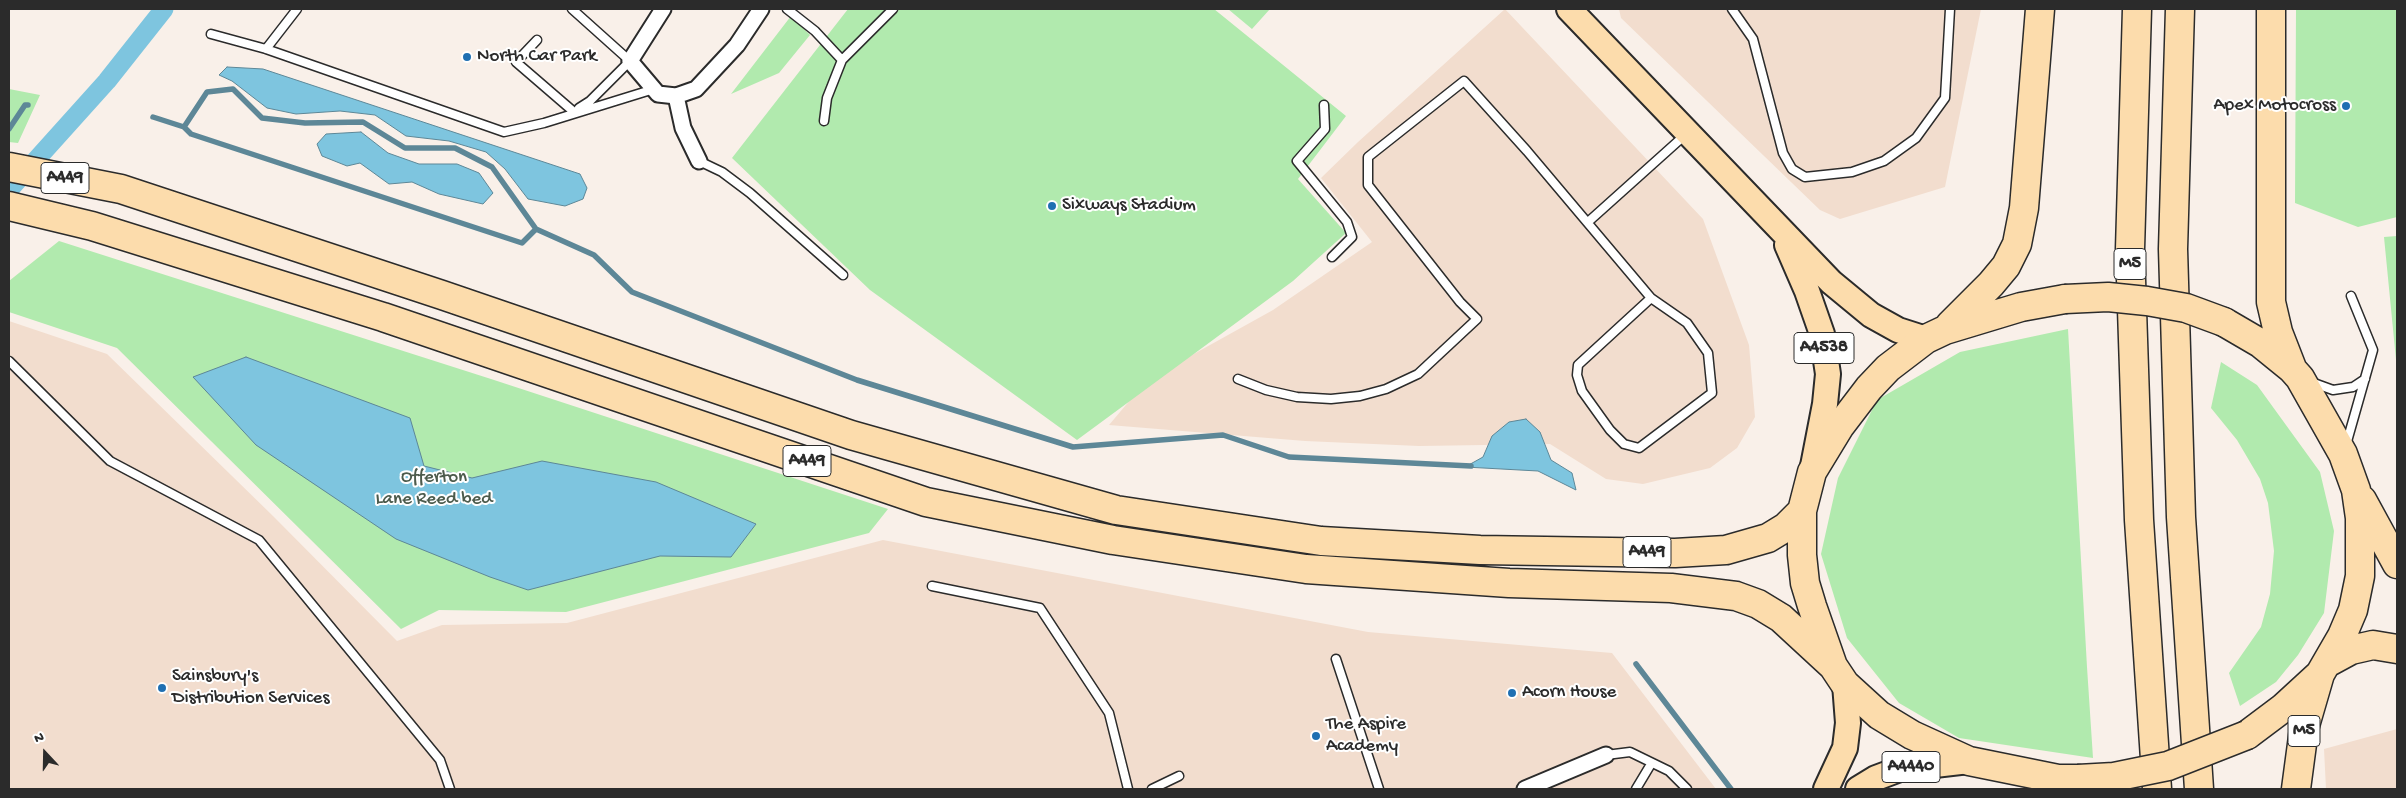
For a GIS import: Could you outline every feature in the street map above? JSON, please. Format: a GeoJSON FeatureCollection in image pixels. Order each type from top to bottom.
{"type":"FeatureCollection","features":[{"type":"Feature","properties":{"kind":"highway"},"geometry":{"type":"LineString","coordinates":[[2014,789],[1978,764],[1912,735],[1887,720],[1839,675],[1819,631],[1806,583],[1802,555],[1802,511],[1812,472],[1840,426],[1868,388],[1888,368],[1936,334],[1991,284],[2006,266],[2017,244],[2024,208],[2040,9]]}},
{"type":"Feature","properties":{"kind":"highway","name":"M5"},"geometry":{"type":"LineString","coordinates":[[2137,9],[2130,249],[2139,520],[2157,789]]}},
{"type":"Feature","properties":{"kind":"highway","name":"M5"},"geometry":{"type":"LineString","coordinates":[[2180,9],[2173,249],[2181,517],[2199,789]]}},
{"type":"Feature","properties":{"kind":"highway"},"geometry":{"type":"LineString","coordinates":[[2270,9],[2271,302],[2278,332],[2296,374],[2343,454],[2356,490],[2397,564]]}},
{"type":"Feature","properties":{"kind":"highway","name":"A449"},"geometry":{"type":"LineString","coordinates":[[9,167],[121,189],[442,295],[851,435],[1116,510],[1321,541],[1480,550],[1675,553],[1726,550],[1768,538],[1786,527],[1802,511]]}},
{"type":"Feature","properties":{"kind":"highway","name":"A449"},"geometry":{"type":"LineString","coordinates":[[9,206],[92,226],[383,317],[926,502],[1113,540],[1306,569],[1509,583],[1671,588],[1736,596],[1758,604],[1781,618],[1839,675]]}},
{"type":"Feature","properties":{"kind":"highway"},"geometry":{"type":"LineString","coordinates":[[1936,334],[2022,307],[2065,300],[2108,298],[2147,301],[2186,308],[2224,322],[2260,343],[2296,374]]}},
{"type":"Feature","properties":{"kind":"highway"},"geometry":{"type":"LineString","coordinates":[[2323,669],[2353,610],[2360,576],[2362,547],[2356,490]]}},
{"type":"Feature","properties":{"kind":"highway"},"geometry":{"type":"LineString","coordinates":[[1978,764],[2058,779],[2114,777],[2168,766],[2247,735],[2283,708],[2323,669],[2351,650],[2374,645],[2397,649]]}},
{"type":"Feature","properties":{"kind":"highway","name":"M5"},"geometry":{"type":"LineString","coordinates":[[2296,789],[2304,729],[2323,669]]}},
{"type":"Feature","properties":{"kind":"main road","name":"A4538"},"geometry":{"type":"LineString","coordinates":[[1574,10],[1830,282],[1871,316],[1898,330],[1936,334]]}},
{"type":"Feature","properties":{"kind":"main road","name":"A4538"},"geometry":{"type":"LineString","coordinates":[[1780,230],[1807,291],[1822,334],[1828,374],[1825,404],[1812,472]]}},
{"type":"Feature","properties":{"kind":"main road"},"geometry":{"type":"LineString","coordinates":[[1826,789],[1845,748],[1848,724],[1839,675]]}},
{"type":"Feature","properties":{"kind":"main road","name":"A4440"},"geometry":{"type":"LineString","coordinates":[[1858,789],[1876,778],[1900,769],[1978,764]]}},
{"type":"Feature","properties":{"kind":"street"},"geometry":{"type":"LineString","coordinates":[[663,9],[630,61],[658,94],[676,96],[696,89],[737,45],[761,9]]}},
{"type":"Feature","properties":{"kind":"street"},"geometry":{"type":"LineString","coordinates":[[676,96],[683,128],[698,161]]}},
{"type":"Feature","properties":{"kind":"street"},"geometry":{"type":"LineString","coordinates":[[1525,789],[1606,754]]}},
{"type":"Feature","properties":{"kind":"lane"},"geometry":{"type":"LineString","coordinates":[[266,48],[297,9]]}},
{"type":"Feature","properties":{"kind":"lane"},"geometry":{"type":"LineString","coordinates":[[572,9],[630,61],[590,101],[574,112]]}},
{"type":"Feature","properties":{"kind":"lane"},"geometry":{"type":"LineString","coordinates":[[787,9],[814,31],[842,60]]}},
{"type":"Feature","properties":{"kind":"lane"},"geometry":{"type":"LineString","coordinates":[[824,121],[827,98],[842,60],[893,9]]}},
{"type":"Feature","properties":{"kind":"lane"},"geometry":{"type":"LineString","coordinates":[[1732,9],[1754,40],[1783,153],[1792,169],[1805,177],[1852,172],[1876,164],[1884,161],[1916,138],[1945,98],[1950,9]]}},
{"type":"Feature","properties":{"kind":"lane"},"geometry":{"type":"LineString","coordinates":[[211,34],[266,48],[504,132],[544,123],[574,112],[654,89]]}},
{"type":"Feature","properties":{"kind":"lane"},"geometry":{"type":"LineString","coordinates":[[537,40],[516,62],[574,112]]}},
{"type":"Feature","properties":{"kind":"lane"},"geometry":{"type":"LineString","coordinates":[[1238,379],[1266,390],[1298,397],[1331,399],[1360,396],[1386,389],[1418,374],[1477,319],[1460,302],[1368,185],[1368,157],[1464,81],[1588,222],[1650,298],[1687,324],[1708,354],[1712,393],[1639,448],[1624,444],[1610,430],[1582,391],[1577,375],[1578,365],[1650,298]]}},
{"type":"Feature","properties":{"kind":"lane"},"geometry":{"type":"LineString","coordinates":[[1324,105],[1325,129],[1297,161],[1347,222],[1352,237],[1332,257]]}},
{"type":"Feature","properties":{"kind":"lane"},"geometry":{"type":"LineString","coordinates":[[1588,222],[1688,132]]}},
{"type":"Feature","properties":{"kind":"lane"},"geometry":{"type":"LineString","coordinates":[[698,161],[722,172],[750,193],[843,274]]}},
{"type":"Feature","properties":{"kind":"lane"},"geometry":{"type":"LineString","coordinates":[[2343,454],[2352,415],[2373,350],[2351,296]]}},
{"type":"Feature","properties":{"kind":"lane"},"geometry":{"type":"LineString","coordinates":[[9,361],[110,461],[260,540],[440,760],[450,789]]}},
{"type":"Feature","properties":{"kind":"lane"},"geometry":{"type":"LineString","coordinates":[[2296,374],[2333,390],[2353,388],[2365,379]]}},
{"type":"Feature","properties":{"kind":"lane"},"geometry":{"type":"LineString","coordinates":[[932,586],[1040,608],[1109,713],[1128,789]]}},
{"type":"Feature","properties":{"kind":"lane"},"geometry":{"type":"LineString","coordinates":[[1336,659],[1379,789]]}},
{"type":"Feature","properties":{"kind":"lane"},"geometry":{"type":"LineString","coordinates":[[1606,754],[1630,752],[1651,764],[1669,770],[1687,789]]}},
{"type":"Feature","properties":{"kind":"lane"},"geometry":{"type":"LineString","coordinates":[[1636,789],[1651,764]]}},
{"type":"Feature","properties":{"kind":"lane"},"geometry":{"type":"LineString","coordinates":[[1152,789],[1179,776]]}},
{"type":"Feature","properties":{"kind":"shaded area"},"geometry":{"type":"Polygon","coordinates":[[[1505,9],[1703,219],[1749,345],[1755,417],[1737,448],[1710,468],[1643,484],[1606,479],[1550,444],[1419,446],[1305,441],[1109,425],[1147,380],[1273,310],[1372,242],[1321,178],[1505,9]]]}},
{"type":"Feature","properties":{"kind":"shaded area"},"geometry":{"type":"Polygon","coordinates":[[[1619,9],[1981,9],[1945,187],[1840,219],[1820,210],[1621,18],[1619,9]]]}},
{"type":"Feature","properties":{"kind":"shaded area"},"geometry":{"type":"Polygon","coordinates":[[[9,321],[107,354],[273,516],[397,641],[442,625],[567,623],[883,540],[1368,632],[1612,653],[1716,789],[9,789],[9,321]]]}},
{"type":"Feature","properties":{"kind":"shaded area"},"geometry":{"type":"Polygon","coordinates":[[[2397,729],[2397,789],[2326,789],[2324,749],[2397,729]]]}},
{"type":"Feature","properties":{"kind":"green space","name":"Sixways Stadium"},"geometry":{"type":"Polygon","coordinates":[[[848,9],[1214,9],[1346,116],[1298,179],[1346,233],[1293,281],[1077,440],[870,290],[732,158],[848,9]]]}},
{"type":"Feature","properties":{"kind":"green space"},"geometry":{"type":"Polygon","coordinates":[[[1228,9],[1270,9],[1252,29],[1228,9]]]}},
{"type":"Feature","properties":{"kind":"green space","name":"Apex Motocross"},"geometry":{"type":"Polygon","coordinates":[[[2296,9],[2397,9],[2397,217],[2358,227],[2295,203],[2296,9]]]}},
{"type":"Feature","properties":{"kind":"green space"},"geometry":{"type":"Polygon","coordinates":[[[791,16],[810,35],[779,73],[731,94],[791,16]]]}},
{"type":"Feature","properties":{"kind":"green space"},"geometry":{"type":"Polygon","coordinates":[[[9,89],[40,95],[18,143],[9,142],[9,89]]]}},
{"type":"Feature","properties":{"kind":"green space"},"geometry":{"type":"Polygon","coordinates":[[[2397,236],[2397,370],[2384,237],[2397,236]]]}},
{"type":"Feature","properties":{"kind":"green space","name":"Offerton Lane Reed bed"},"geometry":{"type":"Polygon","coordinates":[[[59,241],[491,379],[888,509],[869,533],[566,612],[439,610],[401,629],[117,348],[9,312],[9,281],[59,241]]]}},
{"type":"Feature","properties":{"kind":"green space"},"geometry":{"type":"Polygon","coordinates":[[[2068,329],[2093,758],[1959,738],[1899,703],[1847,638],[1821,554],[1838,478],[1877,400],[1960,352],[2068,329]]]}},
{"type":"Feature","properties":{"kind":"green space"},"geometry":{"type":"Polygon","coordinates":[[[2221,362],[2257,385],[2320,472],[2334,531],[2324,613],[2298,655],[2276,682],[2240,706],[2229,673],[2261,627],[2270,594],[2274,551],[2268,503],[2260,479],[2237,440],[2211,408],[2221,362]]]}},
{"type":"Feature","properties":{"kind":"water"},"geometry":{"type":"Polygon","coordinates":[[[227,67],[263,69],[580,174],[587,188],[583,199],[565,206],[528,199],[505,169],[486,152],[449,141],[406,136],[375,115],[340,111],[296,114],[267,108],[232,81],[219,75],[227,67]]]}},
{"type":"Feature","properties":{"kind":"water"},"geometry":{"type":"Polygon","coordinates":[[[361,132],[388,153],[419,164],[457,164],[479,173],[493,193],[483,204],[439,194],[412,182],[389,184],[360,163],[347,166],[322,156],[317,144],[326,134],[361,132]]]}},
{"type":"Feature","properties":{"kind":"water"},"geometry":{"type":"Polygon","coordinates":[[[246,357],[410,418],[424,466],[472,478],[542,461],[656,482],[756,524],[731,557],[660,556],[528,590],[490,577],[396,539],[256,445],[193,377],[246,357]]]}},
{"type":"Feature","properties":{"kind":"water"},"geometry":{"type":"Polygon","coordinates":[[[1526,419],[1540,432],[1551,460],[1572,473],[1576,490],[1538,471],[1465,467],[1483,457],[1492,436],[1509,422],[1526,419]]]}},
{"type":"Feature","properties":{"kind":"waterway"},"geometry":{"type":"LineString","coordinates":[[9,190],[107,81],[164,9]]}},
{"type":"Feature","properties":{"kind":"waterway"},"geometry":{"type":"LineString","coordinates":[[153,117],[184,127],[207,92],[233,89],[262,118],[305,123],[363,122],[405,148],[455,148],[492,167],[536,229],[594,255],[632,292],[857,380],[1073,447],[1223,435],[1289,457],[1471,466]]}},
{"type":"Feature","properties":{"kind":"waterway"},"geometry":{"type":"LineString","coordinates":[[9,129],[25,105],[28,105]]}},
{"type":"Feature","properties":{"kind":"waterway"},"geometry":{"type":"LineString","coordinates":[[184,127],[191,134],[522,243],[536,229]]}},
{"type":"Feature","properties":{"kind":"waterway"},"geometry":{"type":"LineString","coordinates":[[1636,664],[1731,789]]}},
{"type":"Feature","properties":{"kind":"place","name":"North Car Park"},"geometry":{"type":"Point","coordinates":[467,57]}},
{"type":"Feature","properties":{"kind":"place","name":"Apex Motocross"},"geometry":{"type":"Point","coordinates":[2346,106]}},
{"type":"Feature","properties":{"kind":"place","name":"Sixways Stadium"},"geometry":{"type":"Point","coordinates":[1052,206]}},
{"type":"Feature","properties":{"kind":"place","name":"Sainsbury's Distribution Services"},"geometry":{"type":"Point","coordinates":[162,688]}},
{"type":"Feature","properties":{"kind":"place","name":"Acorn House"},"geometry":{"type":"Point","coordinates":[1512,693]}},
{"type":"Feature","properties":{"kind":"place","name":"The Aspire Academy"},"geometry":{"type":"Point","coordinates":[1316,736]}}]}
